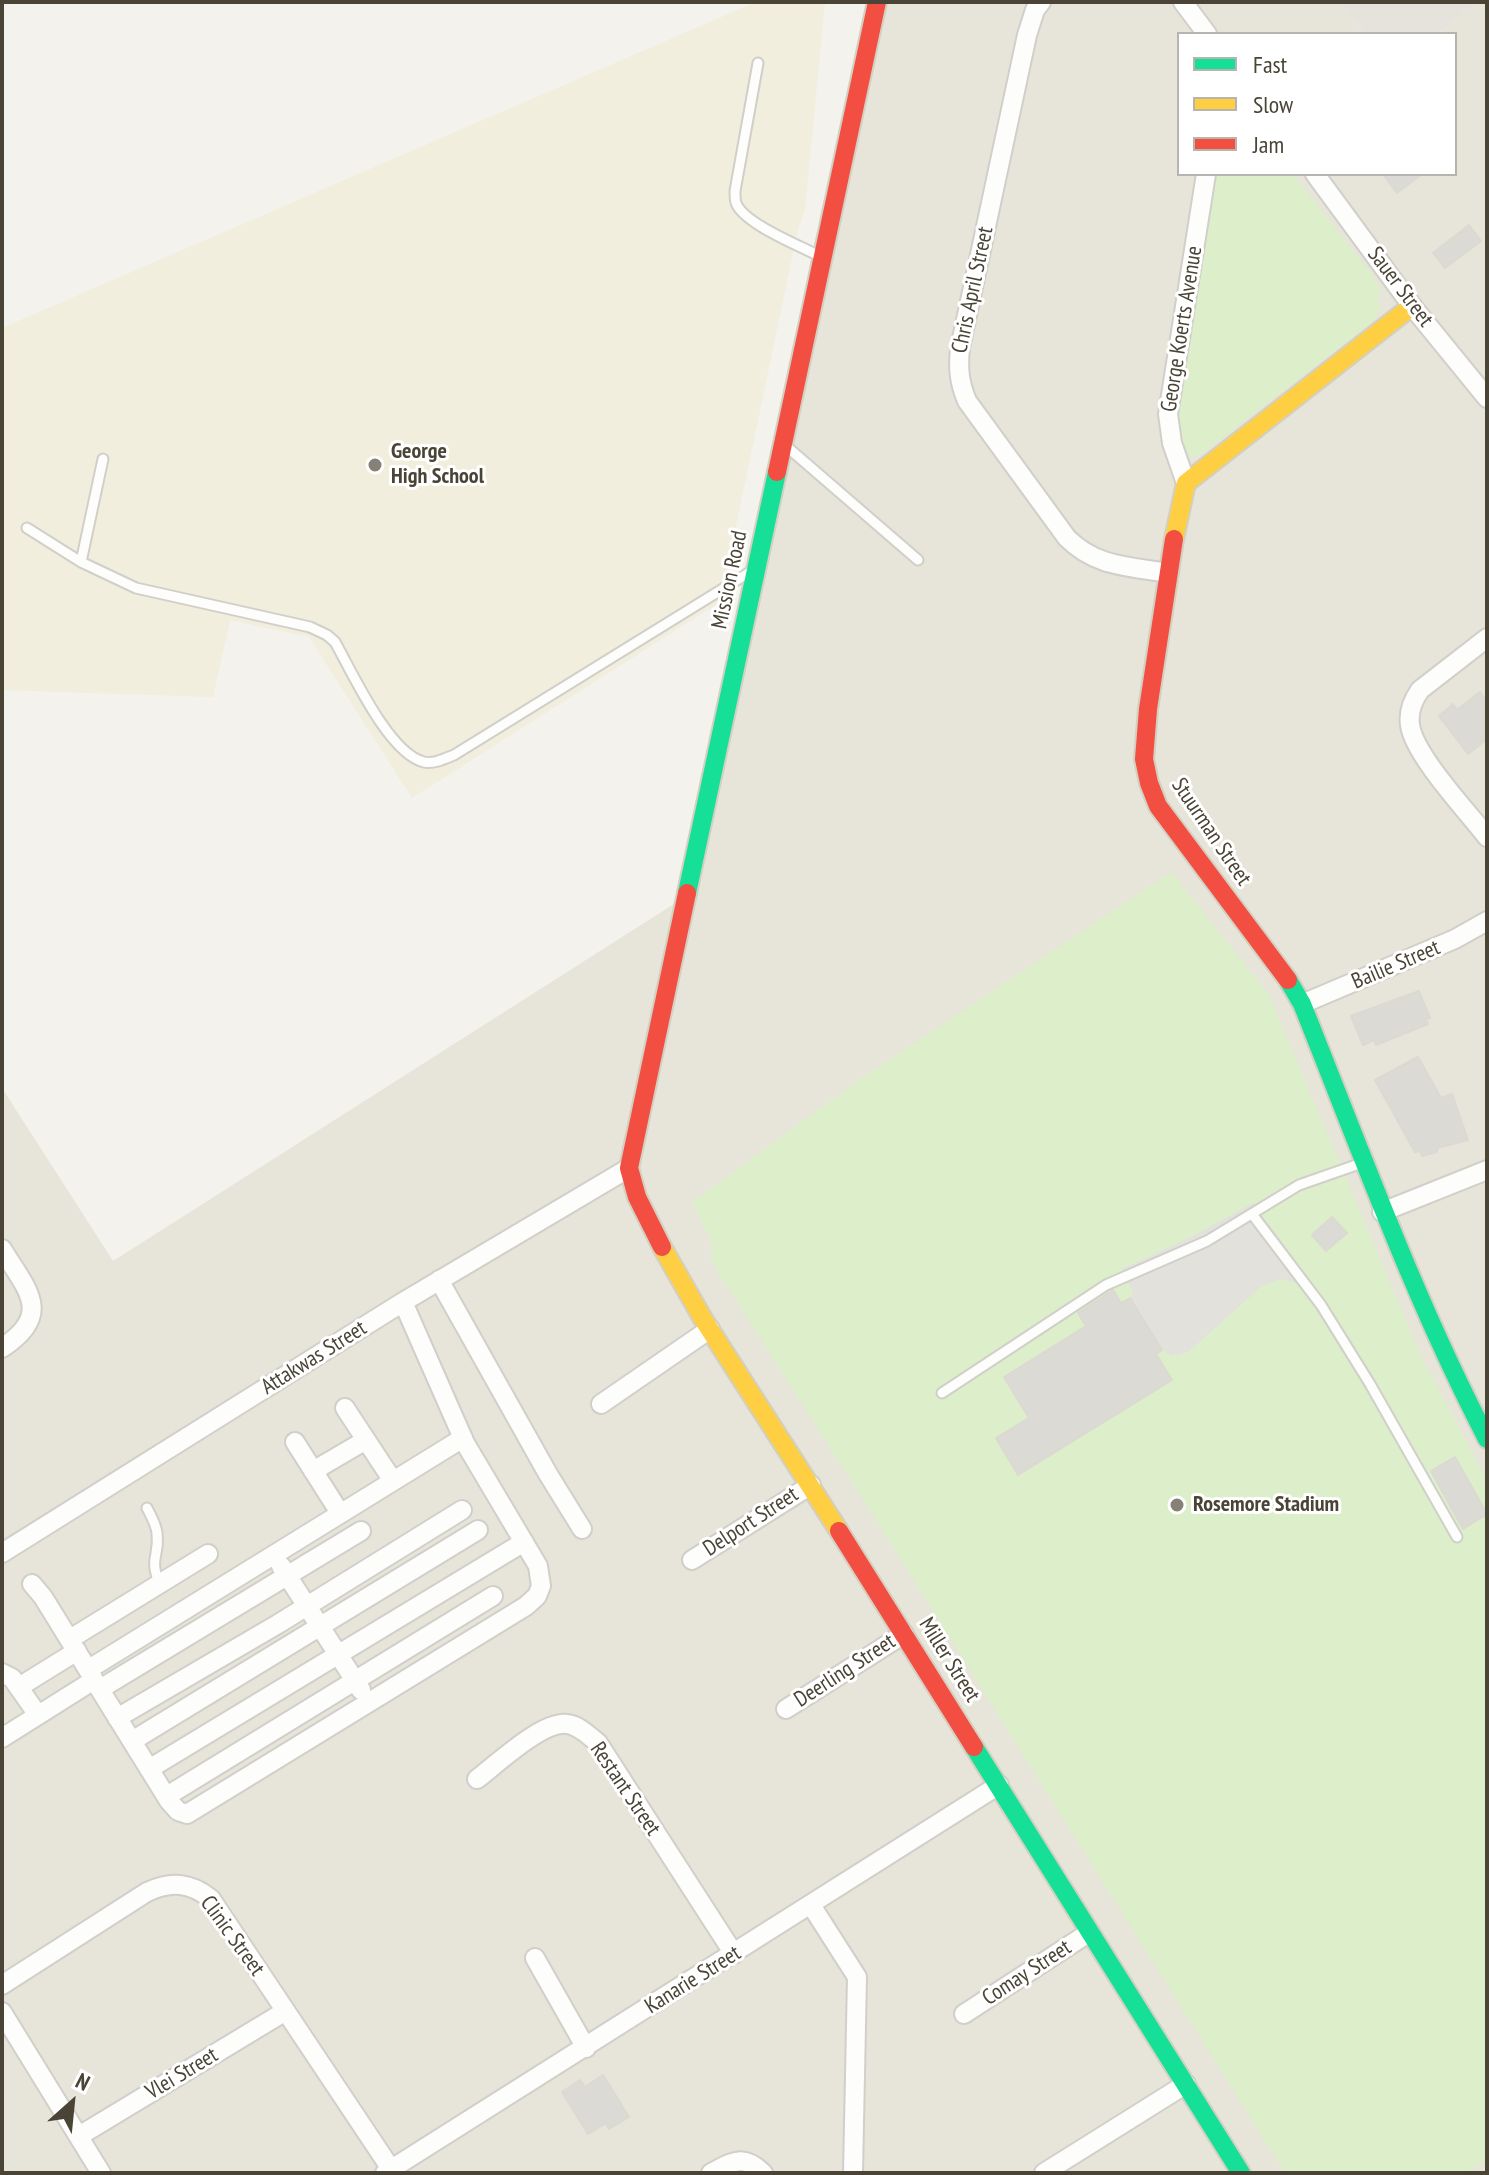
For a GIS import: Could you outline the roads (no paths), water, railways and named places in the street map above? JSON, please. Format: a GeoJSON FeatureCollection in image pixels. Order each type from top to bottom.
{"type":"FeatureCollection","features":[{"type":"Feature","properties":{"kind":"street","name":"Mission Road"},"geometry":{"type":"LineString","coordinates":[[629,1168],[877,2]]}},
{"type":"Feature","properties":{"kind":"street","name":"Chris April Street"},"geometry":{"type":"LineString","coordinates":[[1041,2],[1027,35],[957,369],[961,386],[976,413],[1079,551],[1100,562],[1167,573]]}},
{"type":"Feature","properties":{"kind":"street"},"geometry":{"type":"LineString","coordinates":[[1183,2],[1206,32]]}},
{"type":"Feature","properties":{"kind":"street","name":"George Koerts Avenue"},"geometry":{"type":"LineString","coordinates":[[1186,483],[1172,443],[1168,414],[1206,176]]}},
{"type":"Feature","properties":{"kind":"street","name":"Sauer Street"},"geometry":{"type":"LineString","coordinates":[[1316,176],[1412,306],[1487,398]]}},
{"type":"Feature","properties":{"kind":"street"},"geometry":{"type":"LineString","coordinates":[[1186,483],[1412,306]]}},
{"type":"Feature","properties":{"kind":"street","name":"Stuurman Street"},"geometry":{"type":"LineString","coordinates":[[1186,483],[1167,573],[1148,709],[1144,759],[1149,783],[1158,806],[1289,981],[1302,1004],[1382,1212],[1439,1347],[1487,1439]]}},
{"type":"Feature","properties":{"kind":"street"},"geometry":{"type":"LineString","coordinates":[[1487,638],[1420,690],[1409,723],[1421,751],[1487,837]]}},
{"type":"Feature","properties":{"kind":"street","name":"Bailie Street"},"geometry":{"type":"LineString","coordinates":[[1302,1004],[1455,939],[1487,921]]}},
{"type":"Feature","properties":{"kind":"street","name":"Attakwas Street"},"geometry":{"type":"LineString","coordinates":[[2,1553],[403,1302],[629,1168]]}},
{"type":"Feature","properties":{"kind":"street","name":"Miller Street"},"geometry":{"type":"LineString","coordinates":[[629,1168],[636,1198],[710,1329],[811,1485],[1241,2173]]}},
{"type":"Feature","properties":{"kind":"street"},"geometry":{"type":"LineString","coordinates":[[1382,1212],[1487,1170]]}},
{"type":"Feature","properties":{"kind":"street"},"geometry":{"type":"LineString","coordinates":[[2,1249],[30,1294],[32,1305],[27,1327],[2,1348]]}},
{"type":"Feature","properties":{"kind":"street"},"geometry":{"type":"LineString","coordinates":[[439,1280],[532,1447],[582,1529]]}},
{"type":"Feature","properties":{"kind":"street"},"geometry":{"type":"LineString","coordinates":[[32,1584],[74,1645],[149,1769],[183,1814],[195,1810],[526,1606],[537,1596],[541,1577],[463,1438],[403,1302]]}},
{"type":"Feature","properties":{"kind":"street"},"geometry":{"type":"LineString","coordinates":[[601,1404],[710,1329]]}},
{"type":"Feature","properties":{"kind":"street"},"geometry":{"type":"LineString","coordinates":[[345,1408],[393,1481]]}},
{"type":"Feature","properties":{"kind":"street"},"geometry":{"type":"LineString","coordinates":[[94,1680],[179,1614],[463,1438]]}},
{"type":"Feature","properties":{"kind":"street"},"geometry":{"type":"LineString","coordinates":[[313,1471],[366,1440]]}},
{"type":"Feature","properties":{"kind":"street"},"geometry":{"type":"LineString","coordinates":[[295,1442],[340,1513]]}},
{"type":"Feature","properties":{"kind":"street","name":"Delport Street"},"geometry":{"type":"LineString","coordinates":[[692,1560],[811,1485]]}},
{"type":"Feature","properties":{"kind":"street"},"geometry":{"type":"LineString","coordinates":[[117,1718],[462,1510]]}},
{"type":"Feature","properties":{"kind":"street"},"geometry":{"type":"LineString","coordinates":[[132,1741],[478,1530]]}},
{"type":"Feature","properties":{"kind":"street"},"geometry":{"type":"LineString","coordinates":[[2,1738],[94,1680],[361,1531]]}},
{"type":"Feature","properties":{"kind":"street"},"geometry":{"type":"LineString","coordinates":[[149,1769],[524,1542]]}},
{"type":"Feature","properties":{"kind":"street"},"geometry":{"type":"LineString","coordinates":[[394,1551],[425,1601]]}},
{"type":"Feature","properties":{"kind":"street"},"geometry":{"type":"LineString","coordinates":[[19,1687],[74,1645],[208,1554]]}},
{"type":"Feature","properties":{"kind":"street"},"geometry":{"type":"LineString","coordinates":[[273,1554],[369,1702]]}},
{"type":"Feature","properties":{"kind":"street"},"geometry":{"type":"LineString","coordinates":[[160,1585],[179,1614]]}},
{"type":"Feature","properties":{"kind":"street"},"geometry":{"type":"LineString","coordinates":[[167,1796],[493,1596]]}},
{"type":"Feature","properties":{"kind":"street"},"geometry":{"type":"LineString","coordinates":[[398,1617],[428,1666]]}},
{"type":"Feature","properties":{"kind":"street","name":"Deerling Street"},"geometry":{"type":"LineString","coordinates":[[786,1709],[904,1634]]}},
{"type":"Feature","properties":{"kind":"street"},"geometry":{"type":"LineString","coordinates":[[2,1673],[12,1678],[38,1715]]}},
{"type":"Feature","properties":{"kind":"street","name":"Restant Street"},"geometry":{"type":"LineString","coordinates":[[477,1779],[543,1729],[559,1723],[570,1724],[583,1731],[598,1743],[734,1954]]}},
{"type":"Feature","properties":{"kind":"street","name":"Kanarie Street"},"geometry":{"type":"LineString","coordinates":[[388,2171],[999,1785]]}},
{"type":"Feature","properties":{"kind":"street","name":"Clinic Street"},"geometry":{"type":"LineString","coordinates":[[2,1985],[147,1892],[163,1885],[179,1883],[200,1891],[211,1899],[388,2171]]}},
{"type":"Feature","properties":{"kind":"street"},"geometry":{"type":"LineString","coordinates":[[811,1905],[857,1977],[853,2173]]}},
{"type":"Feature","properties":{"kind":"street","name":"Comay Street"},"geometry":{"type":"LineString","coordinates":[[964,2014],[1090,1932]]}},
{"type":"Feature","properties":{"kind":"street"},"geometry":{"type":"LineString","coordinates":[[535,1958],[586,2048]]}},
{"type":"Feature","properties":{"kind":"street"},"geometry":{"type":"LineString","coordinates":[[2,2012],[101,2173]]}},
{"type":"Feature","properties":{"kind":"street","name":"Vlei Street"},"geometry":{"type":"LineString","coordinates":[[79,2136],[284,2012]]}},
{"type":"Feature","properties":{"kind":"street"},"geometry":{"type":"LineString","coordinates":[[1044,2173],[1186,2084]]}},
{"type":"Feature","properties":{"kind":"street"},"geometry":{"type":"LineString","coordinates":[[711,2173],[741,2160],[751,2162],[763,2173]]}},
{"type":"Feature","properties":{"kind":"lane"},"geometry":{"type":"LineString","coordinates":[[758,63],[735,191],[736,203],[741,212],[756,223],[822,258]]}},
{"type":"Feature","properties":{"kind":"lane"},"geometry":{"type":"LineString","coordinates":[[783,444],[918,560]]}},
{"type":"Feature","properties":{"kind":"lane"},"geometry":{"type":"LineString","coordinates":[[81,562],[103,459]]}},
{"type":"Feature","properties":{"kind":"lane"},"geometry":{"type":"LineString","coordinates":[[27,528],[81,562],[136,588],[310,627],[327,635],[335,642],[397,746],[415,759],[427,763],[454,755],[757,568]]}},
{"type":"Feature","properties":{"kind":"lane"},"geometry":{"type":"LineString","coordinates":[[942,1393],[1106,1285],[1207,1241],[1299,1185],[1363,1163]]}},
{"type":"Feature","properties":{"kind":"lane"},"geometry":{"type":"LineString","coordinates":[[1252,1214],[1321,1305],[1457,1537]]}},
{"type":"Feature","properties":{"kind":"lane"},"geometry":{"type":"LineString","coordinates":[[147,1508],[157,1529],[153,1565],[160,1585]]}},
{"type":"Feature","properties":{"kind":"place","name":"George High School"},"geometry":{"type":"Point","coordinates":[375,465]}},
{"type":"Feature","properties":{"kind":"place","name":"Rosemore Stadium"},"geometry":{"type":"Point","coordinates":[1177,1505]}}]}
